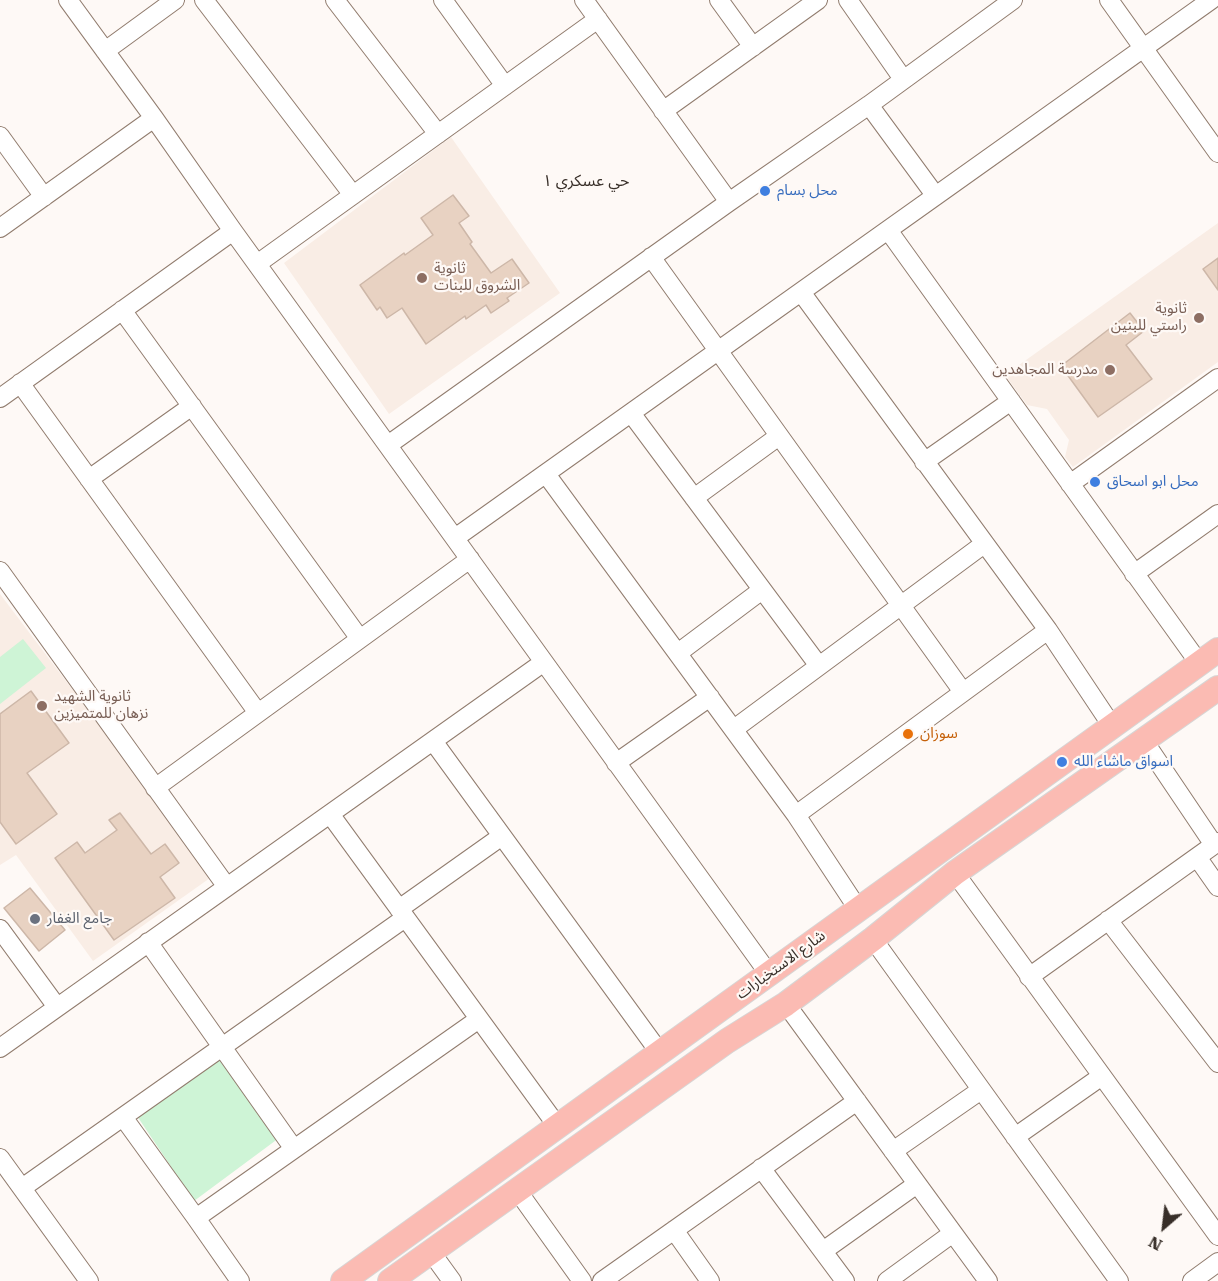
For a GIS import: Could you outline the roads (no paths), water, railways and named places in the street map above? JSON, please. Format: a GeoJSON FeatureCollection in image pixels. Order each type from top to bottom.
{"type":"FeatureCollection","features":[{"type":"Feature","properties":{"kind":"main road","name":"شارع الاستخبارات"},"geometry":{"type":"LineString","coordinates":[[344,1281],[1208,656]]}},
{"type":"Feature","properties":{"kind":"main road"},"geometry":{"type":"LineString","coordinates":[[390,1281],[727,1041],[786,1004],[873,939],[955,873],[1218,688]]}},
{"type":"Feature","properties":{"kind":"main road"},"geometry":{"type":"LineString","coordinates":[[709,1018],[727,1041]]}},
{"type":"Feature","properties":{"kind":"street"},"geometry":{"type":"LineString","coordinates":[[68,0],[769,974]]}},
{"type":"Feature","properties":{"kind":"street"},"geometry":{"type":"LineString","coordinates":[[105,51],[175,0]]}},
{"type":"Feature","properties":{"kind":"street"},"geometry":{"type":"LineString","coordinates":[[204,0],[353,195]]}},
{"type":"Feature","properties":{"kind":"street"},"geometry":{"type":"LineString","coordinates":[[335,0],[438,134]]}},
{"type":"Feature","properties":{"kind":"street"},"geometry":{"type":"LineString","coordinates":[[443,0],[505,86]]}},
{"type":"Feature","properties":{"kind":"street"},"geometry":{"type":"LineString","coordinates":[[584,0],[729,202]]}},
{"type":"Feature","properties":{"kind":"street"},"geometry":{"type":"LineString","coordinates":[[719,0],[753,47]]}},
{"type":"Feature","properties":{"kind":"street"},"geometry":{"type":"LineString","coordinates":[[663,111],[818,0]]}},
{"type":"Feature","properties":{"kind":"street"},"geometry":{"type":"LineString","coordinates":[[848,0],[903,79]]}},
{"type":"Feature","properties":{"kind":"street"},"geometry":{"type":"LineString","coordinates":[[388,445],[869,105],[991,6],[1013,0]]}},
{"type":"Feature","properties":{"kind":"street"},"geometry":{"type":"LineString","coordinates":[[1109,0],[1218,153]]}},
{"type":"Feature","properties":{"kind":"street"},"geometry":{"type":"LineString","coordinates":[[455,538],[1211,0]]}},
{"type":"Feature","properties":{"kind":"street"},"geometry":{"type":"LineString","coordinates":[[258,264],[598,19]]}},
{"type":"Feature","properties":{"kind":"street"},"geometry":{"type":"LineString","coordinates":[[869,105],[935,195]]}},
{"type":"Feature","properties":{"kind":"street"},"geometry":{"type":"LineString","coordinates":[[0,228],[154,118]]}},
{"type":"Feature","properties":{"kind":"street"},"geometry":{"type":"LineString","coordinates":[[0,136],[44,196]]}},
{"type":"Feature","properties":{"kind":"street"},"geometry":{"type":"LineString","coordinates":[[888,230],[1134,574],[1208,656]]}},
{"type":"Feature","properties":{"kind":"street"},"geometry":{"type":"LineString","coordinates":[[0,398],[233,231]]}},
{"type":"Feature","properties":{"kind":"street"},"geometry":{"type":"LineString","coordinates":[[651,257],[963,692]]}},
{"type":"Feature","properties":{"kind":"street"},"geometry":{"type":"LineString","coordinates":[[801,292],[1047,630],[1112,726]]}},
{"type":"Feature","properties":{"kind":"street"},"geometry":{"type":"LineString","coordinates":[[122,310],[360,639]]}},
{"type":"Feature","properties":{"kind":"street"},"geometry":{"type":"LineString","coordinates":[[1070,484],[1218,378]]}},
{"type":"Feature","properties":{"kind":"street"},"geometry":{"type":"LineString","coordinates":[[20,383],[258,713]]}},
{"type":"Feature","properties":{"kind":"street"},"geometry":{"type":"LineString","coordinates":[[924,462],[1011,401]]}},
{"type":"Feature","properties":{"kind":"street"},"geometry":{"type":"LineString","coordinates":[[89,479],[192,406]]}},
{"type":"Feature","properties":{"kind":"street"},"geometry":{"type":"LineString","coordinates":[[631,413],[819,666]]}},
{"type":"Feature","properties":{"kind":"street"},"geometry":{"type":"LineString","coordinates":[[694,498],[779,436]]}},
{"type":"Feature","properties":{"kind":"street"},"geometry":{"type":"LineString","coordinates":[[546,474],[796,815],[858,909]]}},
{"type":"Feature","properties":{"kind":"street"},"geometry":{"type":"LineString","coordinates":[[1134,574],[1218,514]]}},
{"type":"Feature","properties":{"kind":"street"},"geometry":{"type":"LineString","coordinates":[[734,729],[984,544]]}},
{"type":"Feature","properties":{"kind":"street"},"geometry":{"type":"LineString","coordinates":[[155,788],[470,559]]}},
{"type":"Feature","properties":{"kind":"street"},"geometry":{"type":"LineString","coordinates":[[0,571],[227,887]]}},
{"type":"Feature","properties":{"kind":"street"},"geometry":{"type":"LineString","coordinates":[[678,653],[762,590]]}},
{"type":"Feature","properties":{"kind":"street"},"geometry":{"type":"LineString","coordinates":[[796,815],[1047,630]]}},
{"type":"Feature","properties":{"kind":"street"},"geometry":{"type":"LineString","coordinates":[[0,1047],[544,662]]}},
{"type":"Feature","properties":{"kind":"street"},"geometry":{"type":"LineString","coordinates":[[616,763],[710,697]]}},
{"type":"Feature","properties":{"kind":"street"},"geometry":{"type":"LineString","coordinates":[[433,741],[660,1053]]}},
{"type":"Feature","properties":{"kind":"street"},"geometry":{"type":"LineString","coordinates":[[1029,976],[1216,844],[1144,741]]}},
{"type":"Feature","properties":{"kind":"street"},"geometry":{"type":"LineString","coordinates":[[330,814],[558,1127]]}},
{"type":"Feature","properties":{"kind":"street"},"geometry":{"type":"LineString","coordinates":[[22,1188],[222,1047],[502,836]]}},
{"type":"Feature","properties":{"kind":"street"},"geometry":{"type":"LineString","coordinates":[[1197,857],[1218,886]]}},
{"type":"Feature","properties":{"kind":"street"},"geometry":{"type":"LineString","coordinates":[[955,873],[1218,1236]]}},
{"type":"Feature","properties":{"kind":"street"},"geometry":{"type":"LineString","coordinates":[[1108,920],[1218,1063]]}},
{"type":"Feature","properties":{"kind":"street"},"geometry":{"type":"LineString","coordinates":[[0,930],[57,1007]]}},
{"type":"Feature","properties":{"kind":"street"},"geometry":{"type":"LineString","coordinates":[[873,939],[1119,1281]]}},
{"type":"Feature","properties":{"kind":"street"},"geometry":{"type":"LineString","coordinates":[[148,942],[294,1149]]}},
{"type":"Feature","properties":{"kind":"street"},"geometry":{"type":"LineString","coordinates":[[786,1004],[988,1281]]}},
{"type":"Feature","properties":{"kind":"street"},"geometry":{"type":"LineString","coordinates":[[196,1218],[479,1019]]}},
{"type":"Feature","properties":{"kind":"street"},"geometry":{"type":"LineString","coordinates":[[1016,1137],[1102,1076]]}},
{"type":"Feature","properties":{"kind":"street"},"geometry":{"type":"LineString","coordinates":[[893,1151],[981,1090]]}},
{"type":"Feature","properties":{"kind":"street"},"geometry":{"type":"LineString","coordinates":[[602,1281],[857,1101]]}},
{"type":"Feature","properties":{"kind":"street"},"geometry":{"type":"LineString","coordinates":[[123,1117],[240,1281]]}},
{"type":"Feature","properties":{"kind":"street"},"geometry":{"type":"LineString","coordinates":[[0,1158],[89,1281]]}},
{"type":"Feature","properties":{"kind":"street"},"geometry":{"type":"LineString","coordinates":[[761,1168],[845,1281]]}},
{"type":"Feature","properties":{"kind":"street"},"geometry":{"type":"LineString","coordinates":[[823,1251],[917,1184]]}},
{"type":"Feature","properties":{"kind":"street"},"geometry":{"type":"LineString","coordinates":[[517,1190],[582,1281]]}},
{"type":"Feature","properties":{"kind":"street"},"geometry":{"type":"LineString","coordinates":[[674,1230],[710,1281]]}},
{"type":"Feature","properties":{"kind":"street"},"geometry":{"type":"LineString","coordinates":[[887,1281],[953,1233]]}},
{"type":"Feature","properties":{"kind":"street"},"geometry":{"type":"LineString","coordinates":[[431,1252],[452,1281]]}},
{"type":"Feature","properties":{"kind":"street"},"geometry":{"type":"LineString","coordinates":[[1192,1281],[1218,1262]]}},
{"type":"Feature","properties":{"kind":"place","name":"محل بسام"},"geometry":{"type":"Point","coordinates":[765,191]}},
{"type":"Feature","properties":{"kind":"place","name":"ثانوية الشروق للبنات"},"geometry":{"type":"Point","coordinates":[422,278]}},
{"type":"Feature","properties":{"kind":"place","name":"ثانوية راستي للبنين"},"geometry":{"type":"Point","coordinates":[1199,318]}},
{"type":"Feature","properties":{"kind":"place","name":"مدرسة المجاهدين"},"geometry":{"type":"Point","coordinates":[1110,370]}},
{"type":"Feature","properties":{"kind":"place","name":"محل ابو اسحاق"},"geometry":{"type":"Point","coordinates":[1095,482]}},
{"type":"Feature","properties":{"kind":"place","name":"ثانوية الشهيد نزهان للمتميزين"},"geometry":{"type":"Point","coordinates":[42,706]}},
{"type":"Feature","properties":{"kind":"place","name":"سوزان"},"geometry":{"type":"Point","coordinates":[908,734]}},
{"type":"Feature","properties":{"kind":"place","name":"اسواق ماشاء الله"},"geometry":{"type":"Point","coordinates":[1062,762]}},
{"type":"Feature","properties":{"kind":"place","name":"جامع الغفار"},"geometry":{"type":"Point","coordinates":[35,919]}},
{"type":"Feature","properties":{"kind":"district","name":"حي عسكري ١"},"geometry":{"type":"Point","coordinates":[586,181]}}]}
